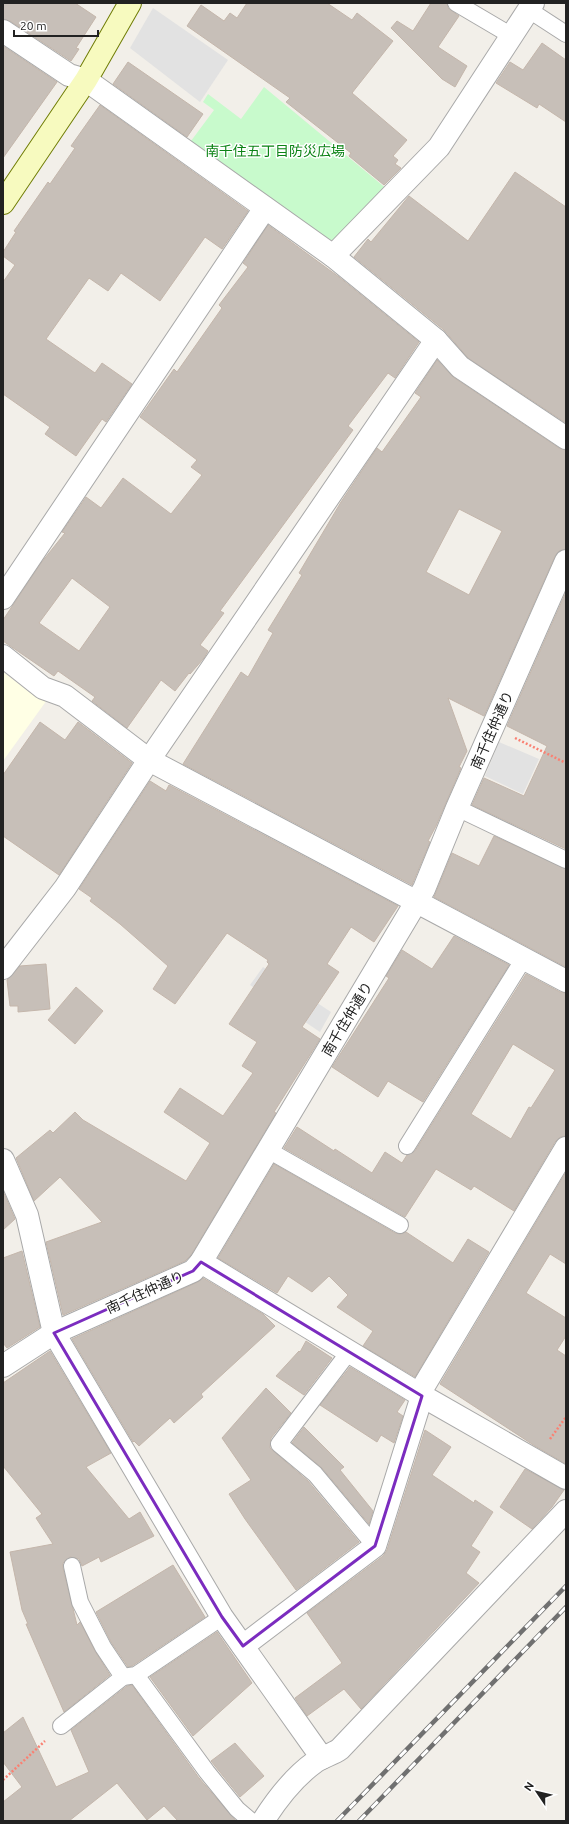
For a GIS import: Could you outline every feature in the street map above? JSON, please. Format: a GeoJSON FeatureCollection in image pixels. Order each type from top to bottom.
{"type":"FeatureCollection","features":[{"type":"Feature","properties":{"kind":"street"},"geometry":{"type":"LineString","coordinates":[[3,203],[86,80],[130,3]]}},
{"type":"Feature","properties":{"kind":"street"},"geometry":{"type":"LineString","coordinates":[[333,256],[439,147],[531,7]]}},
{"type":"Feature","properties":{"kind":"street"},"geometry":{"type":"LineString","coordinates":[[4,34],[69,75],[86,80],[333,256],[436,340],[460,367],[566,438]]}},
{"type":"Feature","properties":{"kind":"street"},"geometry":{"type":"LineString","coordinates":[[3,598],[265,208]]}},
{"type":"Feature","properties":{"kind":"street"},"geometry":{"type":"LineString","coordinates":[[3,968],[64,888],[149,760],[436,340]]}},
{"type":"Feature","properties":{"kind":"street","name":"南千住仲通り"},"geometry":{"type":"LineString","coordinates":[[3,1366],[54,1333],[193,1271],[201,1262],[424,889],[566,561]]}},
{"type":"Feature","properties":{"kind":"street"},"geometry":{"type":"LineString","coordinates":[[3,656],[43,688],[65,696],[149,760],[523,960],[566,981]]}},
{"type":"Feature","properties":{"kind":"street"},"geometry":{"type":"LineString","coordinates":[[243,1646],[375,1546],[421,1395],[566,1148]]}},
{"type":"Feature","properties":{"kind":"street"},"geometry":{"type":"LineString","coordinates":[[3,1160],[27,1215],[54,1333],[222,1617],[322,1758]]}},
{"type":"Feature","properties":{"kind":"street"},"geometry":{"type":"LineString","coordinates":[[201,1262],[421,1395],[566,1478]]}},
{"type":"Feature","properties":{"kind":"street"},"geometry":{"type":"LineString","coordinates":[[263,1821],[280,1796],[307,1768],[322,1758],[334,1754],[340,1749],[566,1511]]}},
{"type":"Feature","properties":{"kind":"lane"},"geometry":{"type":"LineString","coordinates":[[456,3],[512,36]]}},
{"type":"Feature","properties":{"kind":"lane"},"geometry":{"type":"LineString","coordinates":[[531,7],[566,34]]}},
{"type":"Feature","properties":{"kind":"lane"},"geometry":{"type":"LineString","coordinates":[[458,808],[566,860]]}},
{"type":"Feature","properties":{"kind":"lane"},"geometry":{"type":"LineString","coordinates":[[407,1146],[523,960]]}},
{"type":"Feature","properties":{"kind":"lane"},"geometry":{"type":"LineString","coordinates":[[268,1150],[400,1225]]}},
{"type":"Feature","properties":{"kind":"lane"},"geometry":{"type":"LineString","coordinates":[[349,1352],[280,1444],[315,1474],[375,1546]]}},
{"type":"Feature","properties":{"kind":"lane"},"geometry":{"type":"LineString","coordinates":[[72,1566],[80,1602],[103,1647],[130,1676],[238,1809],[251,1821]]}},
{"type":"Feature","properties":{"kind":"lane"},"geometry":{"type":"LineString","coordinates":[[61,1726],[130,1676],[222,1617]]}},
{"type":"Feature","properties":{"kind":"path"},"geometry":{"type":"LineString","coordinates":[[493,728],[566,763]]}},
{"type":"Feature","properties":{"kind":"path"},"geometry":{"type":"LineString","coordinates":[[3,1780],[20,1766],[61,1726]]}},
{"type":"Feature","properties":{"kind":"highlighted area"},"geometry":{"type":"Polygon","coordinates":[[[201,1262],[422,1396],[375,1546],[243,1646],[222,1617],[54,1333],[193,1271],[201,1262]]]}},
{"type":"Feature","properties":{"kind":"shaded area"},"geometry":{"type":"Polygon","coordinates":[[[153,8],[228,60],[200,102],[130,48],[153,8]]]}},
{"type":"Feature","properties":{"kind":"shaded area"},"geometry":{"type":"Polygon","coordinates":[[[3,672],[37,698],[47,700],[3,761],[3,672]]]}},
{"type":"Feature","properties":{"kind":"shaded area"},"geometry":{"type":"Polygon","coordinates":[[[499,742],[539,759],[523,794],[485,776],[499,742]]]}},
{"type":"Feature","properties":{"kind":"shaded area"},"geometry":{"type":"Polygon","coordinates":[[[263,967],[331,1012],[320,1032],[250,985],[263,967]]]}},
{"type":"Feature","properties":{"kind":"green space","name":"南千住五丁目防災広場"},"geometry":{"type":"Polygon","coordinates":[[[264,87],[388,190],[336,240],[326,240],[191,141],[214,110],[203,102],[208,94],[241,119],[264,87]]]}},
{"type":"Feature","properties":{"kind":"building"},"geometry":{"type":"Polygon","coordinates":[[[3,3],[75,3],[96,17],[76,48],[79,49],[71,61],[10,21],[3,19],[3,3]]]}},
{"type":"Feature","properties":{"kind":"building"},"geometry":{"type":"Polygon","coordinates":[[[247,3],[327,3],[352,20],[357,13],[393,41],[352,93],[407,140],[393,156],[398,160],[395,164],[401,168],[384,185],[349,156],[351,153],[286,102],[290,98],[187,26],[201,5],[224,21],[230,13],[237,18],[247,3]]]}},
{"type":"Feature","properties":{"kind":"building"},"geometry":{"type":"Polygon","coordinates":[[[431,3],[447,3],[448,8],[459,16],[438,47],[467,66],[455,87],[442,79],[391,28],[397,21],[413,31],[431,3]]]}},
{"type":"Feature","properties":{"kind":"building"},"geometry":{"type":"Polygon","coordinates":[[[542,43],[566,60],[566,122],[539,104],[537,108],[496,83],[510,62],[523,70],[542,43]]]}},
{"type":"Feature","properties":{"kind":"building"},"geometry":{"type":"Polygon","coordinates":[[[3,46],[57,82],[3,158],[3,46]]]}},
{"type":"Feature","properties":{"kind":"building"},"geometry":{"type":"Polygon","coordinates":[[[128,62],[203,114],[187,137],[113,84],[128,62]]]}},
{"type":"Feature","properties":{"kind":"building"},"geometry":{"type":"Polygon","coordinates":[[[100,105],[248,211],[222,249],[205,237],[160,301],[121,273],[108,291],[89,278],[46,339],[95,373],[102,363],[132,384],[106,422],[102,419],[76,456],[45,434],[50,427],[3,394],[3,282],[15,265],[3,256],[3,252],[16,232],[14,231],[48,182],[50,184],[75,148],[71,146],[100,105]]]}},
{"type":"Feature","properties":{"kind":"building"},"geometry":{"type":"Polygon","coordinates":[[[515,172],[566,207],[566,423],[468,358],[444,330],[354,257],[368,239],[371,242],[409,196],[468,241],[515,172]]]}},
{"type":"Feature","properties":{"kind":"building"},"geometry":{"type":"Polygon","coordinates":[[[268,225],[339,277],[419,342],[395,378],[388,373],[348,426],[353,430],[220,611],[224,613],[200,645],[208,651],[204,658],[190,674],[189,673],[175,691],[161,680],[127,728],[92,701],[95,697],[58,671],[54,676],[3,641],[3,620],[41,563],[65,533],[62,532],[86,497],[101,508],[123,478],[171,514],[202,475],[191,467],[197,460],[140,417],[174,369],[177,372],[222,308],[219,305],[248,267],[243,263],[268,225]],[[72,578],[39,623],[79,651],[110,607],[72,578]]]}},
{"type":"Feature","properties":{"kind":"building"},"geometry":{"type":"Polygon","coordinates":[[[437,360],[453,377],[559,448],[566,450],[566,549],[559,551],[555,556],[484,716],[448,698],[467,751],[459,767],[461,768],[436,826],[428,841],[430,842],[412,885],[183,764],[241,672],[248,677],[273,633],[268,630],[302,575],[299,573],[341,502],[377,448],[382,452],[421,397],[415,393],[437,360]],[[459,509],[426,572],[469,595],[502,531],[459,509]]]}},
{"type":"Feature","properties":{"kind":"building"},"geometry":{"type":"Polygon","coordinates":[[[566,592],[566,849],[472,805],[484,778],[524,796],[547,746],[507,726],[566,592]]]}},
{"type":"Feature","properties":{"kind":"building"},"geometry":{"type":"Polygon","coordinates":[[[40,722],[65,740],[78,722],[132,763],[59,875],[3,836],[3,775],[40,722]]]}},
{"type":"Feature","properties":{"kind":"building"},"geometry":{"type":"Polygon","coordinates":[[[150,781],[166,791],[169,785],[398,906],[374,942],[351,927],[327,964],[339,972],[302,1027],[320,1039],[274,1112],[276,1113],[191,1255],[185,1261],[63,1315],[46,1242],[102,1222],[60,1177],[34,1201],[16,1158],[50,1130],[53,1133],[75,1112],[83,1120],[186,1181],[210,1143],[164,1112],[180,1088],[223,1116],[253,1073],[242,1066],[257,1042],[229,1024],[269,964],[267,962],[268,960],[227,933],[175,1004],[153,989],[168,966],[120,924],[90,901],[92,898],[79,889],[150,781]]]}},
{"type":"Feature","properties":{"kind":"building"},"geometry":{"type":"Polygon","coordinates":[[[494,836],[566,869],[566,967],[434,897],[452,853],[479,866],[494,836]]]}},
{"type":"Feature","properties":{"kind":"building"},"geometry":{"type":"Polygon","coordinates":[[[454,936],[509,965],[423,1102],[388,1081],[378,1097],[332,1067],[389,978],[386,976],[402,950],[432,969],[454,936]]]}},
{"type":"Feature","properties":{"kind":"building"},"geometry":{"type":"Polygon","coordinates":[[[46,964],[50,1009],[18,1012],[18,1006],[10,1006],[7,980],[20,966],[46,964]]]}},
{"type":"Feature","properties":{"kind":"building"},"geometry":{"type":"Polygon","coordinates":[[[526,974],[560,992],[566,993],[566,1136],[560,1137],[555,1142],[514,1211],[474,1186],[471,1190],[436,1169],[405,1217],[284,1148],[297,1127],[372,1173],[385,1152],[402,1163],[407,1155],[415,1151],[526,974]],[[513,1044],[471,1114],[511,1139],[529,1107],[531,1108],[555,1070],[513,1044]]]}},
{"type":"Feature","properties":{"kind":"building"},"geometry":{"type":"Polygon","coordinates":[[[76,987],[103,1011],[75,1044],[48,1020],[76,987]]]}},
{"type":"Feature","properties":{"kind":"building"},"geometry":{"type":"Polygon","coordinates":[[[274,1164],[395,1233],[400,1234],[406,1232],[453,1263],[468,1239],[489,1252],[415,1377],[363,1346],[373,1331],[337,1307],[348,1295],[329,1276],[312,1292],[288,1276],[277,1293],[218,1258],[274,1164]]]}},
{"type":"Feature","properties":{"kind":"building"},"geometry":{"type":"Polygon","coordinates":[[[566,1172],[566,1264],[550,1254],[526,1293],[566,1318],[566,1336],[557,1350],[566,1356],[566,1464],[535,1446],[440,1384],[566,1172]]]}},
{"type":"Feature","properties":{"kind":"building"},"geometry":{"type":"Polygon","coordinates":[[[3,1191],[15,1219],[3,1230],[3,1191]]]}},
{"type":"Feature","properties":{"kind":"building"},"geometry":{"type":"Polygon","coordinates":[[[22,1251],[40,1327],[7,1348],[3,1343],[3,1258],[22,1251]]]}},
{"type":"Feature","properties":{"kind":"building"},"geometry":{"type":"Polygon","coordinates":[[[203,1278],[263,1314],[275,1326],[201,1394],[203,1397],[174,1423],[170,1418],[139,1446],[134,1441],[133,1442],[72,1339],[198,1282],[203,1278]]]}},
{"type":"Feature","properties":{"kind":"building"},"geometry":{"type":"Polygon","coordinates":[[[306,1341],[332,1358],[304,1395],[276,1376],[299,1351],[300,1352],[306,1341]]]}},
{"type":"Feature","properties":{"kind":"building"},"geometry":{"type":"Polygon","coordinates":[[[50,1351],[111,1453],[86,1467],[129,1519],[140,1512],[154,1536],[101,1562],[99,1557],[82,1566],[79,1559],[70,1557],[63,1563],[77,1625],[80,1622],[95,1651],[110,1675],[64,1712],[26,1624],[28,1624],[22,1610],[10,1552],[53,1544],[36,1518],[42,1514],[3,1466],[3,1383],[50,1351]]]}},
{"type":"Feature","properties":{"kind":"building"},"geometry":{"type":"Polygon","coordinates":[[[350,1367],[405,1400],[397,1412],[403,1416],[394,1443],[381,1435],[377,1442],[320,1405],[350,1367]]]}},
{"type":"Feature","properties":{"kind":"building"},"geometry":{"type":"Polygon","coordinates":[[[266,1388],[291,1413],[271,1438],[270,1448],[308,1481],[359,1542],[296,1590],[229,1494],[251,1480],[222,1438],[266,1388]]]}},
{"type":"Feature","properties":{"kind":"building"},"geometry":{"type":"Polygon","coordinates":[[[304,1427],[344,1467],[340,1470],[373,1511],[369,1524],[322,1468],[292,1443],[304,1427]]]}},
{"type":"Feature","properties":{"kind":"building"},"geometry":{"type":"Polygon","coordinates":[[[425,1430],[451,1447],[432,1475],[474,1503],[475,1500],[493,1512],[471,1546],[480,1552],[466,1573],[479,1583],[361,1709],[344,1689],[307,1716],[295,1698],[342,1663],[307,1613],[383,1556],[387,1550],[425,1430]]]}},
{"type":"Feature","properties":{"kind":"building"},"geometry":{"type":"Polygon","coordinates":[[[525,1469],[564,1490],[552,1507],[532,1529],[500,1507],[525,1469]]]}},
{"type":"Feature","properties":{"kind":"building"},"geometry":{"type":"Polygon","coordinates":[[[173,1565],[205,1617],[132,1666],[128,1667],[111,1642],[96,1612],[173,1565]]]}},
{"type":"Feature","properties":{"kind":"building"},"geometry":{"type":"Polygon","coordinates":[[[217,1632],[252,1683],[193,1736],[150,1677],[217,1632]]]}},
{"type":"Feature","properties":{"kind":"building"},"geometry":{"type":"Polygon","coordinates":[[[132,1685],[199,1778],[236,1821],[178,1821],[164,1806],[147,1820],[117,1783],[69,1821],[3,1821],[3,1802],[22,1787],[3,1762],[3,1733],[23,1717],[56,1787],[89,1772],[71,1730],[127,1686],[132,1685]]]}},
{"type":"Feature","properties":{"kind":"building"},"geometry":{"type":"Polygon","coordinates":[[[235,1743],[264,1776],[240,1797],[211,1761],[235,1743]]]}},
{"type":"Feature","properties":{"kind":"railway"},"geometry":{"type":"LineString","coordinates":[[337,1821],[566,1586]]}},
{"type":"Feature","properties":{"kind":"railway"},"geometry":{"type":"LineString","coordinates":[[359,1821],[566,1607]]}}]}
